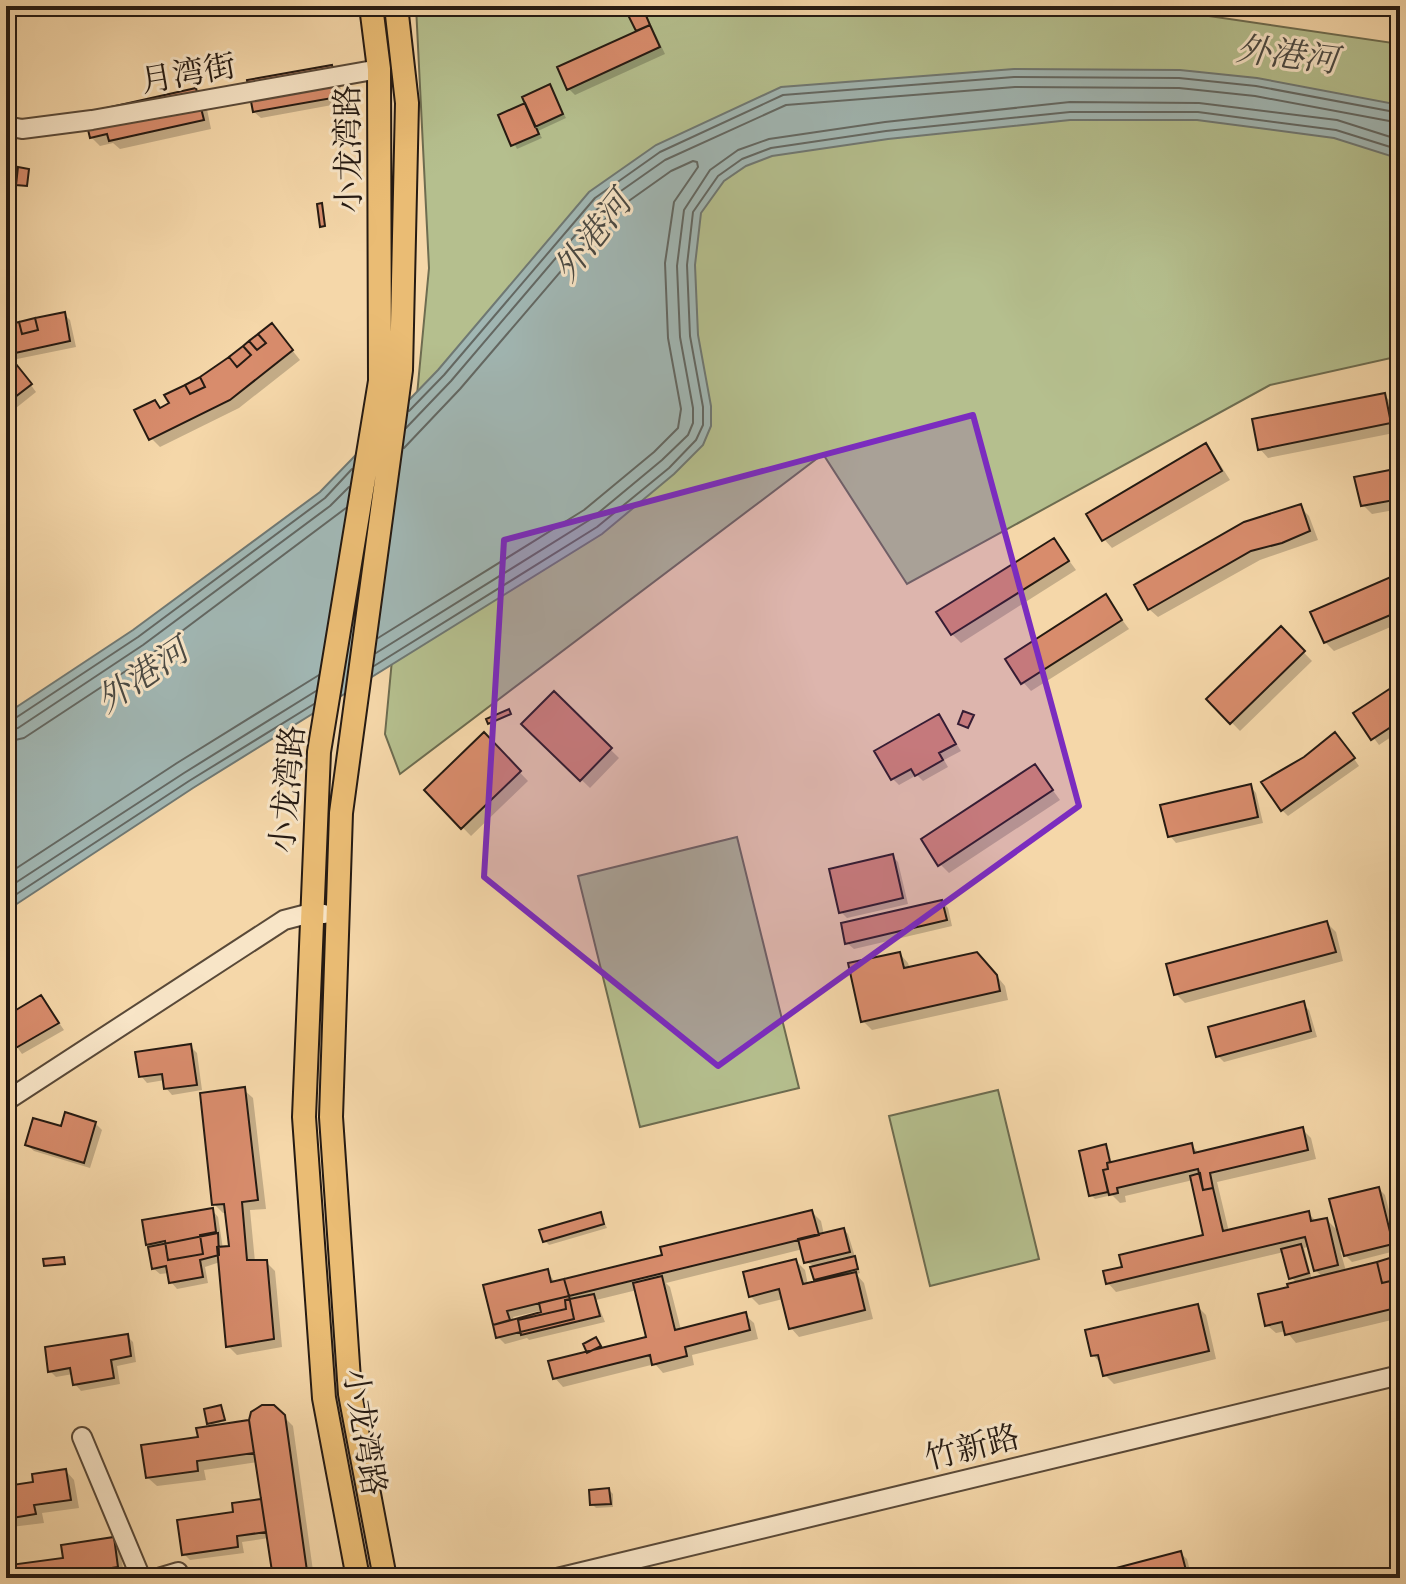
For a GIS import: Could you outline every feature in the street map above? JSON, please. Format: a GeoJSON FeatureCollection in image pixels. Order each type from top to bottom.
{"type":"FeatureCollection","features":[{"type":"Feature","properties":{"kind":"main road","name":"小龙湾路"},"geometry":{"type":"LineString","coordinates":[[358,1578],[324,1398],[305,1133],[319,752],[380,381],[379,69],[371,6]]}},
{"type":"Feature","properties":{"kind":"main road","name":"小龙湾路"},"geometry":{"type":"LineString","coordinates":[[385,1578],[350,1394],[331,1117],[341,813],[401,370],[407,103],[396,6]]}},
{"type":"Feature","properties":{"kind":"street","name":"月湾街"},"geometry":{"type":"LineString","coordinates":[[6,126],[22,129],[92,120],[379,69]]}},
{"type":"Feature","properties":{"kind":"street"},"geometry":{"type":"LineString","coordinates":[[6,1101],[284,920],[311,913],[337,915]]}},
{"type":"Feature","properties":{"kind":"street","name":"竹新路"},"geometry":{"type":"LineString","coordinates":[[557,1578],[1400,1375]]}},
{"type":"Feature","properties":{"kind":"street"},"geometry":{"type":"LineString","coordinates":[[82,1437],[141,1578]]}},
{"type":"Feature","properties":{"kind":"street"},"geometry":{"type":"LineString","coordinates":[[158,1578],[178,1572]]}},
{"type":"Feature","properties":{"kind":"highlighted area"},"geometry":{"type":"Polygon","coordinates":[[[973,415],[1079,806],[718,1066],[484,877],[504,540],[973,415]]]}},
{"type":"Feature","properties":{"kind":"green space"},"geometry":{"type":"Polygon","coordinates":[[[416,6],[1141,6],[1400,44],[1400,356],[1270,385],[907,584],[823,454],[400,774],[385,734],[429,268],[416,6]]]}},
{"type":"Feature","properties":{"kind":"green space"},"geometry":{"type":"Polygon","coordinates":[[[737,837],[799,1088],[640,1127],[578,876],[737,837]]]}},
{"type":"Feature","properties":{"kind":"green space"},"geometry":{"type":"Polygon","coordinates":[[[998,1090],[1039,1259],[930,1286],[889,1116],[998,1090]]]}},
{"type":"Feature","properties":{"kind":"water","name":"外港河"},"geometry":{"type":"Polygon","coordinates":[[[1014,69],[1180,70],[1257,78],[1400,105],[1400,159],[1334,138],[1197,120],[1070,120],[888,139],[772,156],[746,166],[724,181],[701,213],[695,265],[698,335],[711,406],[711,426],[703,445],[674,474],[602,534],[193,788],[6,911],[6,714],[133,630],[320,492],[438,370],[589,192],[656,145],[781,87],[1014,69]]]}},
{"type":"Feature","properties":{"kind":"building"},"geometry":{"type":"Polygon","coordinates":[[[642,6],[650,25],[636,31],[625,9],[642,6]]]}},
{"type":"Feature","properties":{"kind":"building"},"geometry":{"type":"Polygon","coordinates":[[[650,25],[660,47],[567,90],[557,67],[650,25]]]}},
{"type":"Feature","properties":{"kind":"building"},"geometry":{"type":"Polygon","coordinates":[[[332,65],[338,97],[253,112],[247,80],[332,65]]]}},
{"type":"Feature","properties":{"kind":"building"},"geometry":{"type":"Polygon","coordinates":[[[550,84],[563,114],[535,127],[522,97],[550,84]]]}},
{"type":"Feature","properties":{"kind":"building"},"geometry":{"type":"Polygon","coordinates":[[[196,88],[204,120],[109,141],[107,134],[90,138],[84,113],[196,88]]]}},
{"type":"Feature","properties":{"kind":"building"},"geometry":{"type":"Polygon","coordinates":[[[525,103],[539,134],[511,146],[498,115],[525,103]]]}},
{"type":"Feature","properties":{"kind":"building"},"geometry":{"type":"Polygon","coordinates":[[[18,167],[29,169],[27,186],[16,185],[18,167]]]}},
{"type":"Feature","properties":{"kind":"building"},"geometry":{"type":"Polygon","coordinates":[[[322,203],[325,226],[320,227],[317,204],[322,203]]]}},
{"type":"Feature","properties":{"kind":"building"},"geometry":{"type":"Polygon","coordinates":[[[65,312],[70,341],[6,355],[6,325],[19,322],[22,334],[38,330],[35,318],[65,312]]]}},
{"type":"Feature","properties":{"kind":"building"},"geometry":{"type":"Polygon","coordinates":[[[35,318],[38,330],[22,334],[19,322],[35,318]]]}},
{"type":"Feature","properties":{"kind":"building"},"geometry":{"type":"Polygon","coordinates":[[[272,323],[293,350],[230,400],[149,440],[134,410],[155,400],[160,408],[169,403],[164,395],[185,385],[190,394],[205,387],[200,377],[229,357],[237,367],[251,355],[243,346],[249,341],[257,350],[266,343],[258,334],[272,323]]]}},
{"type":"Feature","properties":{"kind":"building"},"geometry":{"type":"Polygon","coordinates":[[[258,334],[266,343],[257,350],[249,341],[258,334]]]}},
{"type":"Feature","properties":{"kind":"building"},"geometry":{"type":"Polygon","coordinates":[[[243,346],[251,355],[237,367],[229,357],[243,346]]]}},
{"type":"Feature","properties":{"kind":"building"},"geometry":{"type":"Polygon","coordinates":[[[16,364],[32,384],[6,404],[6,371],[16,364]]]}},
{"type":"Feature","properties":{"kind":"building"},"geometry":{"type":"Polygon","coordinates":[[[200,377],[205,387],[190,394],[185,385],[200,377]]]}},
{"type":"Feature","properties":{"kind":"building"},"geometry":{"type":"Polygon","coordinates":[[[1385,393],[1391,423],[1258,450],[1252,419],[1385,393]]]}},
{"type":"Feature","properties":{"kind":"building"},"geometry":{"type":"Polygon","coordinates":[[[1206,443],[1222,471],[1102,541],[1086,514],[1206,443]]]}},
{"type":"Feature","properties":{"kind":"building"},"geometry":{"type":"Polygon","coordinates":[[[1400,468],[1400,499],[1361,506],[1354,477],[1400,468]]]}},
{"type":"Feature","properties":{"kind":"building"},"geometry":{"type":"Polygon","coordinates":[[[1301,504],[1310,531],[1251,551],[1148,610],[1134,585],[1244,522],[1301,504]]]}},
{"type":"Feature","properties":{"kind":"building"},"geometry":{"type":"Polygon","coordinates":[[[1054,538],[1069,561],[951,635],[936,612],[1054,538]]]}},
{"type":"Feature","properties":{"kind":"building"},"geometry":{"type":"Polygon","coordinates":[[[1400,573],[1400,611],[1324,643],[1310,612],[1400,573]]]}},
{"type":"Feature","properties":{"kind":"building"},"geometry":{"type":"Polygon","coordinates":[[[1106,594],[1122,620],[1021,684],[1005,659],[1106,594]]]}},
{"type":"Feature","properties":{"kind":"building"},"geometry":{"type":"Polygon","coordinates":[[[1281,626],[1305,651],[1230,724],[1206,699],[1281,626]]]}},
{"type":"Feature","properties":{"kind":"building"},"geometry":{"type":"Polygon","coordinates":[[[1400,682],[1400,721],[1371,740],[1353,713],[1400,682]]]}},
{"type":"Feature","properties":{"kind":"building"},"geometry":{"type":"Polygon","coordinates":[[[554,691],[612,748],[580,781],[521,724],[554,691]]]}},
{"type":"Feature","properties":{"kind":"building"},"geometry":{"type":"Polygon","coordinates":[[[509,709],[511,714],[488,724],[486,719],[509,709]]]}},
{"type":"Feature","properties":{"kind":"building"},"geometry":{"type":"Polygon","coordinates":[[[963,711],[974,715],[968,728],[958,724],[963,711]]]}},
{"type":"Feature","properties":{"kind":"building"},"geometry":{"type":"Polygon","coordinates":[[[939,714],[956,744],[939,753],[943,760],[915,776],[911,769],[891,780],[874,751],[939,714]]]}},
{"type":"Feature","properties":{"kind":"building"},"geometry":{"type":"Polygon","coordinates":[[[484,732],[521,771],[461,829],[424,790],[484,732]]]}},
{"type":"Feature","properties":{"kind":"building"},"geometry":{"type":"Polygon","coordinates":[[[1335,732],[1355,758],[1281,811],[1261,782],[1304,757],[1335,732]]]}},
{"type":"Feature","properties":{"kind":"building"},"geometry":{"type":"Polygon","coordinates":[[[1035,764],[1053,790],[938,866],[921,839],[1035,764]]]}},
{"type":"Feature","properties":{"kind":"building"},"geometry":{"type":"Polygon","coordinates":[[[1251,784],[1258,817],[1168,837],[1160,805],[1251,784]]]}},
{"type":"Feature","properties":{"kind":"building"},"geometry":{"type":"Polygon","coordinates":[[[893,854],[903,898],[839,913],[829,869],[893,854]]]}},
{"type":"Feature","properties":{"kind":"building"},"geometry":{"type":"Polygon","coordinates":[[[942,900],[947,920],[845,944],[841,923],[942,900]]]}},
{"type":"Feature","properties":{"kind":"building"},"geometry":{"type":"Polygon","coordinates":[[[1327,921],[1336,952],[1174,995],[1166,964],[1327,921]]]}},
{"type":"Feature","properties":{"kind":"building"},"geometry":{"type":"Polygon","coordinates":[[[900,952],[904,968],[977,952],[997,975],[1000,991],[861,1022],[848,963],[900,952]]]}},
{"type":"Feature","properties":{"kind":"building"},"geometry":{"type":"Polygon","coordinates":[[[41,995],[59,1023],[14,1049],[6,1035],[6,1016],[41,995]]]}},
{"type":"Feature","properties":{"kind":"building"},"geometry":{"type":"Polygon","coordinates":[[[1304,1001],[1311,1031],[1216,1057],[1208,1027],[1304,1001]]]}},
{"type":"Feature","properties":{"kind":"building"},"geometry":{"type":"Polygon","coordinates":[[[191,1044],[197,1085],[164,1089],[162,1074],[139,1077],[135,1052],[191,1044]]]}},
{"type":"Feature","properties":{"kind":"building"},"geometry":{"type":"Polygon","coordinates":[[[245,1087],[258,1200],[242,1202],[247,1260],[267,1260],[274,1339],[226,1347],[217,1247],[229,1246],[224,1204],[212,1205],[200,1093],[245,1087]]]}},
{"type":"Feature","properties":{"kind":"building"},"geometry":{"type":"Polygon","coordinates":[[[65,1112],[96,1122],[84,1163],[25,1145],[33,1118],[61,1126],[65,1112]]]}},
{"type":"Feature","properties":{"kind":"building"},"geometry":{"type":"Polygon","coordinates":[[[1303,1127],[1308,1150],[1210,1173],[1213,1188],[1203,1190],[1198,1169],[1117,1188],[1118,1193],[1109,1195],[1103,1170],[1108,1169],[1107,1163],[1192,1143],[1194,1153],[1303,1127]]]}},
{"type":"Feature","properties":{"kind":"building"},"geometry":{"type":"Polygon","coordinates":[[[1106,1144],[1110,1162],[1107,1163],[1108,1169],[1103,1170],[1108,1192],[1089,1196],[1079,1151],[1106,1144]]]}},
{"type":"Feature","properties":{"kind":"building"},"geometry":{"type":"Polygon","coordinates":[[[1200,1173],[1203,1190],[1213,1188],[1223,1231],[1309,1211],[1311,1221],[1327,1218],[1338,1265],[1314,1271],[1305,1237],[1106,1284],[1103,1271],[1122,1267],[1119,1255],[1203,1235],[1190,1176],[1200,1173]]]}},
{"type":"Feature","properties":{"kind":"building"},"geometry":{"type":"Polygon","coordinates":[[[1379,1187],[1393,1244],[1344,1256],[1329,1199],[1379,1187]]]}},
{"type":"Feature","properties":{"kind":"building"},"geometry":{"type":"Polygon","coordinates":[[[213,1208],[216,1232],[200,1235],[203,1254],[168,1260],[165,1241],[146,1245],[142,1220],[213,1208]]]}},
{"type":"Feature","properties":{"kind":"building"},"geometry":{"type":"Polygon","coordinates":[[[812,1210],[819,1235],[569,1296],[564,1279],[662,1255],[660,1247],[812,1210]]]}},
{"type":"Feature","properties":{"kind":"building"},"geometry":{"type":"Polygon","coordinates":[[[601,1212],[604,1224],[543,1242],[539,1230],[601,1212]]]}},
{"type":"Feature","properties":{"kind":"building"},"geometry":{"type":"Polygon","coordinates":[[[844,1228],[850,1252],[804,1263],[798,1239],[844,1228]]]}},
{"type":"Feature","properties":{"kind":"building"},"geometry":{"type":"Polygon","coordinates":[[[218,1233],[219,1255],[200,1260],[203,1277],[169,1283],[166,1266],[152,1269],[148,1247],[218,1233]]]}},
{"type":"Feature","properties":{"kind":"building"},"geometry":{"type":"Polygon","coordinates":[[[1301,1244],[1309,1273],[1289,1279],[1281,1249],[1301,1244]]]}},
{"type":"Feature","properties":{"kind":"building"},"geometry":{"type":"Polygon","coordinates":[[[855,1256],[858,1269],[814,1280],[810,1267],[855,1256]]]}},
{"type":"Feature","properties":{"kind":"building"},"geometry":{"type":"Polygon","coordinates":[[[64,1257],[65,1264],[44,1266],[43,1259],[64,1257]]]}},
{"type":"Feature","properties":{"kind":"building"},"geometry":{"type":"Polygon","coordinates":[[[1393,1257],[1399,1279],[1382,1283],[1377,1262],[1393,1257]]]}},
{"type":"Feature","properties":{"kind":"building"},"geometry":{"type":"Polygon","coordinates":[[[796,1259],[803,1284],[856,1272],[865,1310],[789,1329],[779,1289],[749,1297],[743,1272],[796,1259]]]}},
{"type":"Feature","properties":{"kind":"building"},"geometry":{"type":"Polygon","coordinates":[[[1377,1262],[1382,1283],[1399,1279],[1400,1307],[1285,1335],[1282,1322],[1265,1326],[1258,1294],[1377,1262]]]}},
{"type":"Feature","properties":{"kind":"building"},"geometry":{"type":"Polygon","coordinates":[[[548,1269],[551,1282],[564,1279],[569,1296],[507,1311],[510,1320],[493,1325],[483,1285],[548,1269]]]}},
{"type":"Feature","properties":{"kind":"building"},"geometry":{"type":"Polygon","coordinates":[[[662,1276],[675,1330],[746,1312],[750,1330],[685,1347],[687,1356],[652,1365],[650,1355],[553,1379],[548,1361],[646,1337],[633,1283],[662,1276]]]}},
{"type":"Feature","properties":{"kind":"building"},"geometry":{"type":"Polygon","coordinates":[[[594,1294],[600,1316],[521,1335],[518,1320],[566,1309],[565,1300],[594,1294]]]}},
{"type":"Feature","properties":{"kind":"building"},"geometry":{"type":"Polygon","coordinates":[[[569,1296],[574,1319],[496,1338],[493,1325],[541,1312],[539,1303],[569,1296]]]}},
{"type":"Feature","properties":{"kind":"building"},"geometry":{"type":"Polygon","coordinates":[[[1198,1304],[1209,1351],[1103,1376],[1098,1355],[1091,1356],[1085,1330],[1198,1304]]]}},
{"type":"Feature","properties":{"kind":"building"},"geometry":{"type":"Polygon","coordinates":[[[128,1334],[131,1356],[111,1360],[114,1378],[73,1385],[70,1368],[48,1372],[45,1347],[128,1334]]]}},
{"type":"Feature","properties":{"kind":"building"},"geometry":{"type":"Polygon","coordinates":[[[596,1337],[601,1346],[587,1353],[583,1344],[596,1337]]]}},
{"type":"Feature","properties":{"kind":"building"},"geometry":{"type":"Polygon","coordinates":[[[221,1405],[225,1420],[207,1424],[204,1409],[221,1405]]]}},
{"type":"Feature","properties":{"kind":"building"},"geometry":{"type":"Polygon","coordinates":[[[262,1405],[274,1405],[285,1415],[308,1578],[273,1578],[249,1420],[251,1412],[262,1405]]]}},
{"type":"Feature","properties":{"kind":"building"},"geometry":{"type":"Polygon","coordinates":[[[249,1420],[254,1453],[197,1461],[198,1471],[146,1478],[141,1445],[198,1437],[196,1428],[249,1420]]]}},
{"type":"Feature","properties":{"kind":"building"},"geometry":{"type":"Polygon","coordinates":[[[66,1469],[71,1500],[34,1505],[36,1514],[6,1519],[6,1486],[33,1482],[32,1474],[66,1469]]]}},
{"type":"Feature","properties":{"kind":"building"},"geometry":{"type":"Polygon","coordinates":[[[609,1488],[611,1504],[590,1505],[589,1490],[609,1488]]]}},
{"type":"Feature","properties":{"kind":"building"},"geometry":{"type":"Polygon","coordinates":[[[261,1499],[266,1532],[237,1536],[238,1547],[182,1555],[177,1520],[233,1512],[232,1503],[261,1499]]]}},
{"type":"Feature","properties":{"kind":"building"},"geometry":{"type":"Polygon","coordinates":[[[114,1537],[118,1567],[65,1575],[65,1578],[12,1578],[10,1565],[63,1558],[61,1545],[114,1537]]]}},
{"type":"Feature","properties":{"kind":"building"},"geometry":{"type":"Polygon","coordinates":[[[1181,1551],[1188,1578],[1078,1578],[1181,1551]]]}}]}
